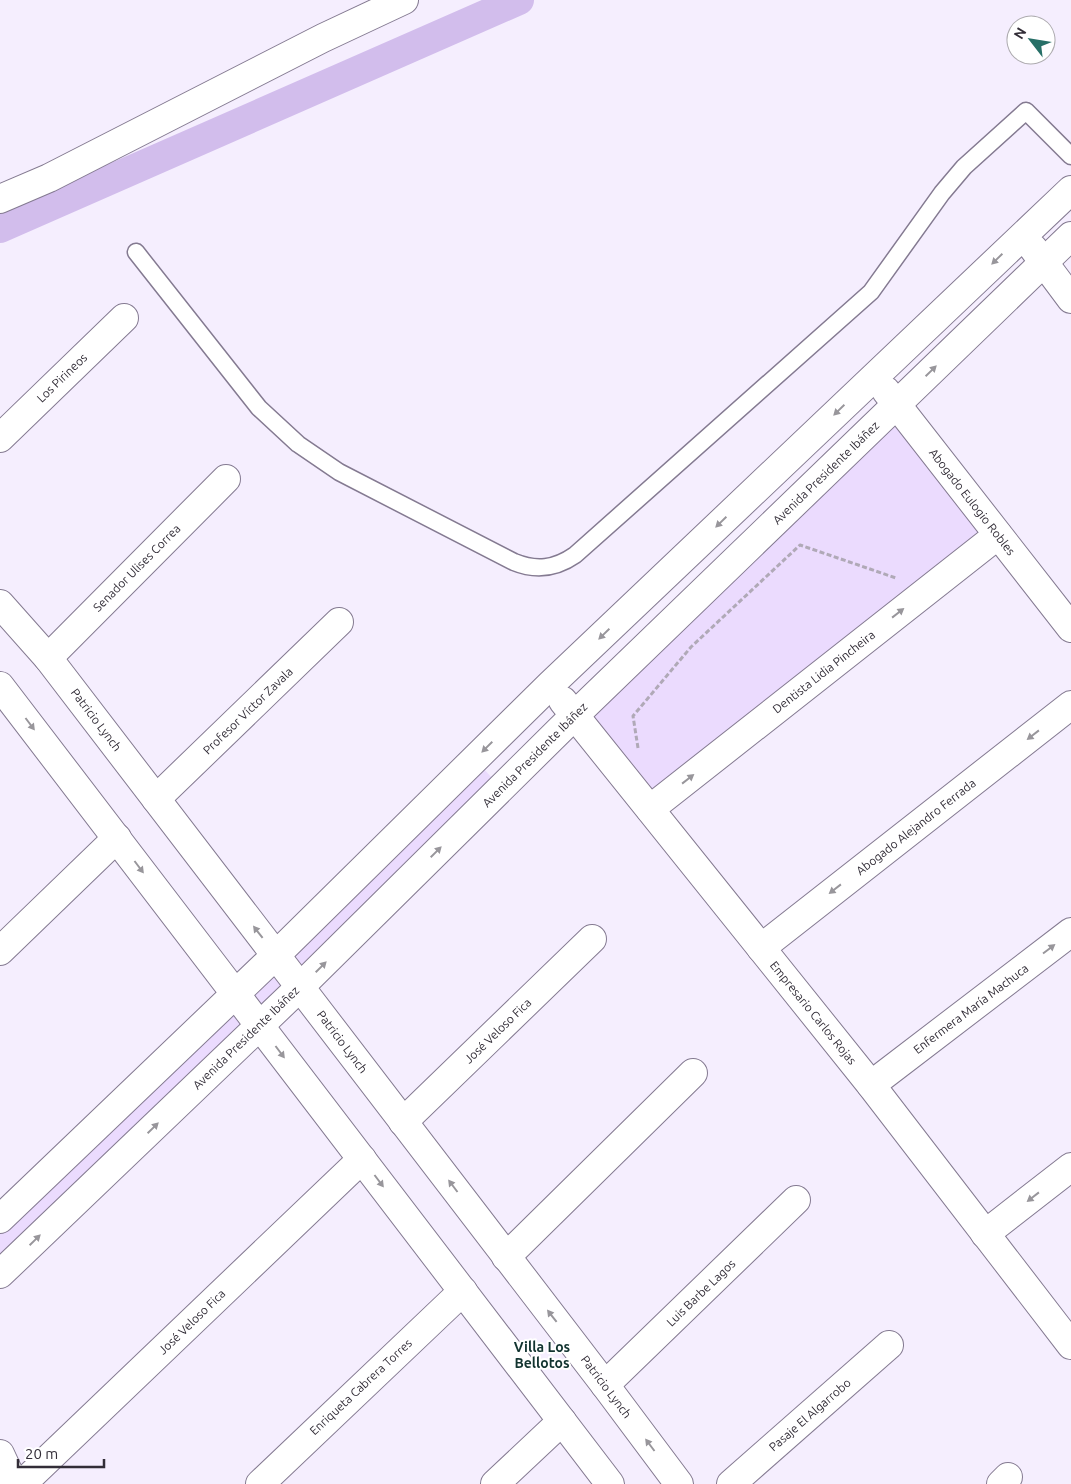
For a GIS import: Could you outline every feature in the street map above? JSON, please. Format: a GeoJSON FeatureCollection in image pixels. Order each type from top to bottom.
{"type":"FeatureCollection","features":[{"type":"Feature","properties":{"kind":"street"},"geometry":{"type":"LineString","coordinates":[[0,199],[49,178],[322,38],[404,0]]}},
{"type":"Feature","properties":{"kind":"street"},"geometry":{"type":"LineString","coordinates":[[0,1219],[236,994],[550,685],[1071,190]]}},
{"type":"Feature","properties":{"kind":"street"},"geometry":{"type":"LineString","coordinates":[[1023,235],[1071,299]]}},
{"type":"Feature","properties":{"kind":"street","name":"Avenida Presidente Ibáñez"},"geometry":{"type":"LineString","coordinates":[[0,1274],[300,987],[575,716],[1071,236]]}},
{"type":"Feature","properties":{"kind":"street","name":"Los Pirineos"},"geometry":{"type":"LineString","coordinates":[[0,438],[124,318]]}},
{"type":"Feature","properties":{"kind":"street","name":"Abogado Eulogio Robles"},"geometry":{"type":"LineString","coordinates":[[874,376],[1071,628]]}},
{"type":"Feature","properties":{"kind":"street","name":"Senador Ulises Correa"},"geometry":{"type":"LineString","coordinates":[[48,658],[226,479]]}},
{"type":"Feature","properties":{"kind":"street","name":"Dentista Lidia Pincheira"},"geometry":{"type":"LineString","coordinates":[[650,810],[998,535]]}},
{"type":"Feature","properties":{"kind":"street","name":"Patricio Lynch"},"geometry":{"type":"LineString","coordinates":[[0,604],[48,658],[679,1484]]}},
{"type":"Feature","properties":{"kind":"street","name":"Profesor Víctor Zavala"},"geometry":{"type":"LineString","coordinates":[[156,800],[339,622]]}},
{"type":"Feature","properties":{"kind":"street","name":"Empresario Carlos Rojas"},"geometry":{"type":"LineString","coordinates":[[550,685],[871,1085],[1071,1345]]}},
{"type":"Feature","properties":{"kind":"street"},"geometry":{"type":"LineString","coordinates":[[3,695],[117,838],[610,1484]]}},
{"type":"Feature","properties":{"kind":"street","name":"Abogado Alejandro Ferrada"},"geometry":{"type":"LineString","coordinates":[[761,948],[1071,706]]}},
{"type":"Feature","properties":{"kind":"street"},"geometry":{"type":"LineString","coordinates":[[0,951],[117,838]]}},
{"type":"Feature","properties":{"kind":"street","name":"Enfermera María Machuca"},"geometry":{"type":"LineString","coordinates":[[871,1085],[1071,932]]}},
{"type":"Feature","properties":{"kind":"street","name":"José Veloso Fica"},"geometry":{"type":"LineString","coordinates":[[404,1122],[592,940]]}},
{"type":"Feature","properties":{"kind":"street"},"geometry":{"type":"LineString","coordinates":[[506,1257],[693,1073]]}},
{"type":"Feature","properties":{"kind":"street","name":"José Veloso Fica"},"geometry":{"type":"LineString","coordinates":[[22,1484],[362,1159]]}},
{"type":"Feature","properties":{"kind":"street"},"geometry":{"type":"LineString","coordinates":[[985,1234],[1071,1167]]}},
{"type":"Feature","properties":{"kind":"street","name":"Luis Barbe Lagos"},"geometry":{"type":"LineString","coordinates":[[605,1385],[796,1200]]}},
{"type":"Feature","properties":{"kind":"street","name":"Enriqueta Cabrera Torres"},"geometry":{"type":"LineString","coordinates":[[260,1484],[463,1291]]}},
{"type":"Feature","properties":{"kind":"street","name":"Pasaje El Algarrobo"},"geometry":{"type":"LineString","coordinates":[[731,1484],[888,1345]]}},
{"type":"Feature","properties":{"kind":"street"},"geometry":{"type":"LineString","coordinates":[[495,1484],[562,1421]]}},
{"type":"Feature","properties":{"kind":"street"},"geometry":{"type":"LineString","coordinates":[[0,1454],[14,1484]]}},
{"type":"Feature","properties":{"kind":"lane"},"geometry":{"type":"LineString","coordinates":[[136,252],[259,408],[298,444],[339,472],[514,562],[534,568],[545,568],[556,566],[575,555],[871,292],[942,193],[964,168],[1026,111],[1071,156]]}},
{"type":"Feature","properties":{"kind":"path"},"geometry":{"type":"LineString","coordinates":[[638,751],[633,716],[691,647],[800,545],[898,579]]}},
{"type":"Feature","properties":{"kind":"shaded area"},"geometry":{"type":"Polygon","coordinates":[[[890,419],[982,533],[651,795],[589,716],[890,419]]]}},
{"type":"Feature","properties":{"kind":"shaded area"},"geometry":{"type":"Polygon","coordinates":[[[483,768],[502,789],[0,1273],[0,1230],[483,768]]]}},
{"type":"Feature","properties":{"kind":"waterway"},"geometry":{"type":"LineString","coordinates":[[0,228],[519,0]]}},
{"type":"Feature","properties":{"kind":"district","name":"Villa Los Bellotos"},"geometry":{"type":"Point","coordinates":[542,1355]}}]}
